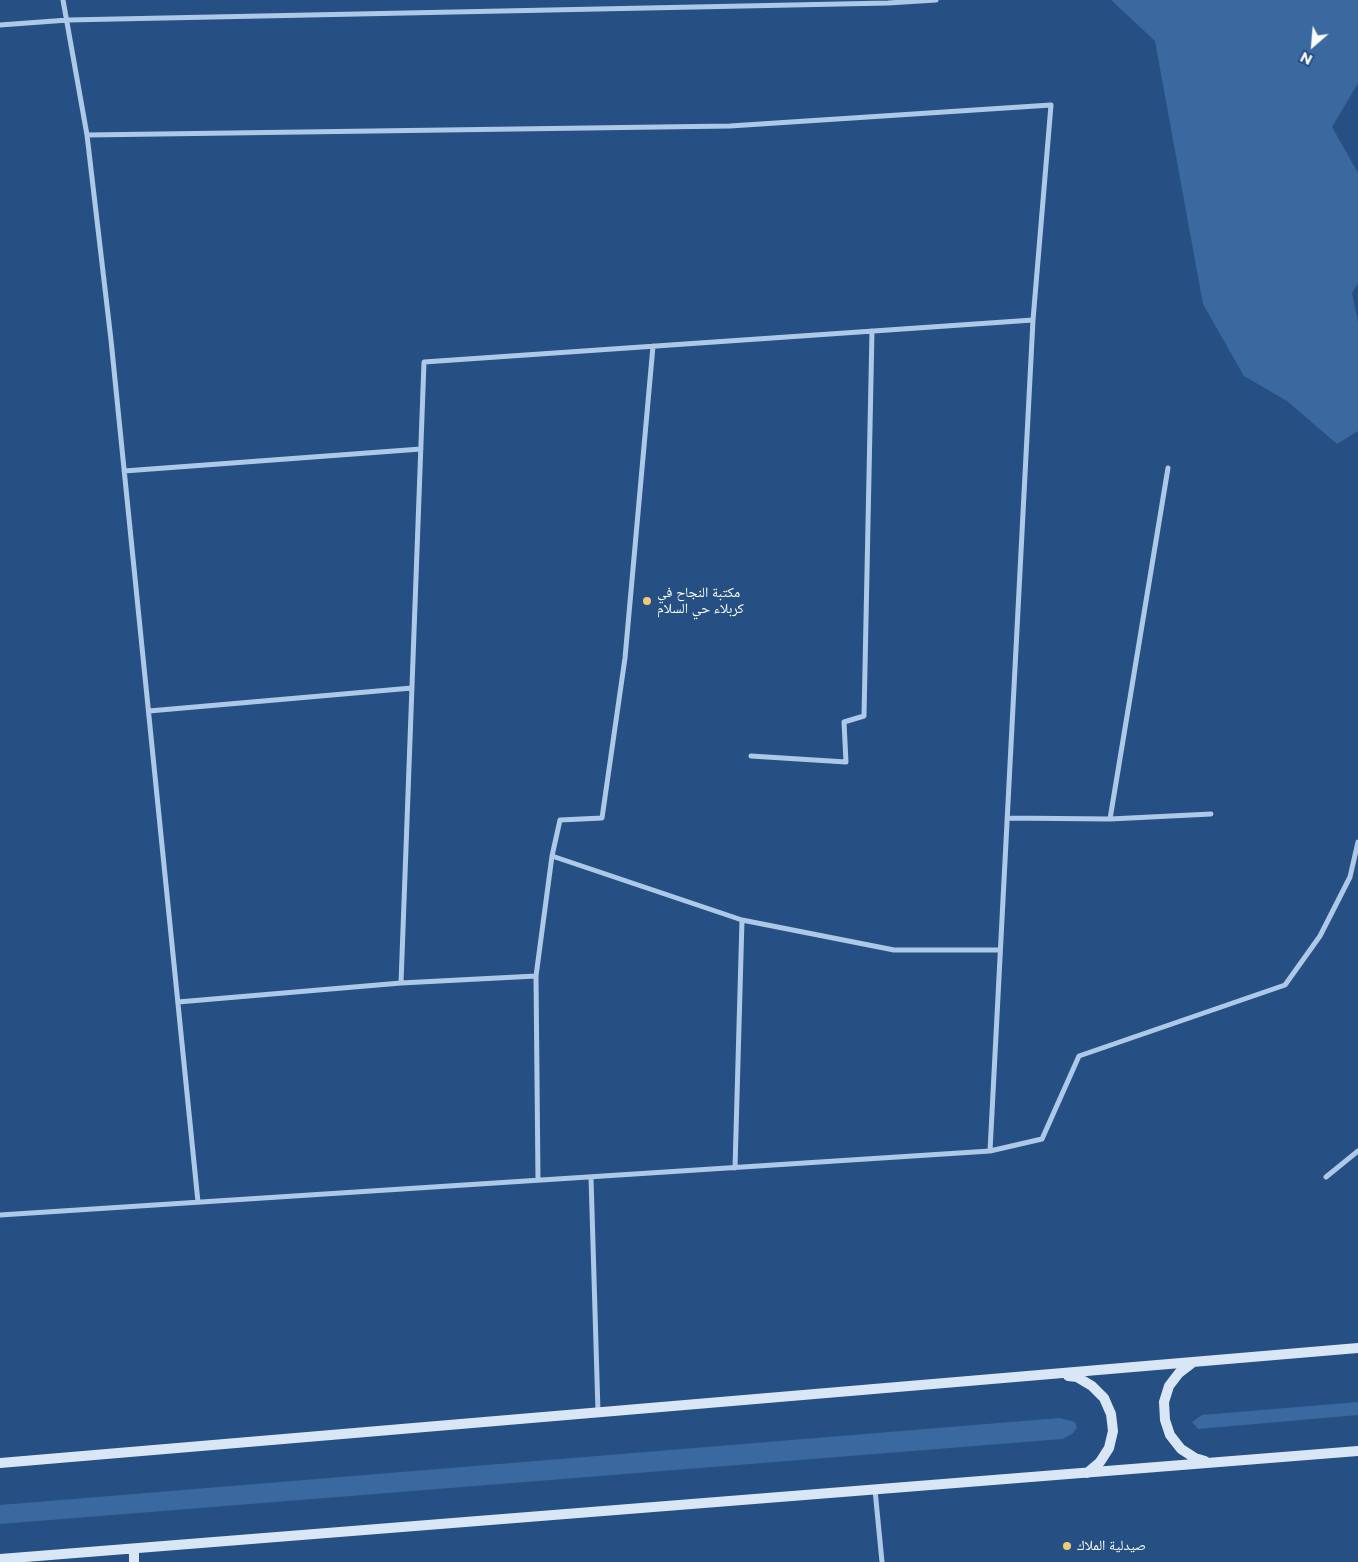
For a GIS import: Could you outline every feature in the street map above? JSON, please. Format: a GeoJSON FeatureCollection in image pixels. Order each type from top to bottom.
{"type":"FeatureCollection","features":[{"type":"Feature","properties":{"kind":"main road"},"geometry":{"type":"LineString","coordinates":[[0,1464],[1358,1348]]}},
{"type":"Feature","properties":{"kind":"main road"},"geometry":{"type":"LineString","coordinates":[[1193,1363],[1179,1373],[1169,1386],[1164,1402],[1165,1420],[1170,1435],[1181,1449],[1195,1458],[1212,1463]]}},
{"type":"Feature","properties":{"kind":"main road"},"geometry":{"type":"LineString","coordinates":[[1060,1374],[1078,1377],[1092,1386],[1104,1398],[1111,1414],[1113,1431],[1109,1448],[1100,1462],[1087,1473]]}},
{"type":"Feature","properties":{"kind":"main road"},"geometry":{"type":"LineString","coordinates":[[0,1560],[67,1558],[134,1549],[1358,1451]]}},
{"type":"Feature","properties":{"kind":"main road"},"geometry":{"type":"LineString","coordinates":[[134,1549],[134,1562]]}},
{"type":"Feature","properties":{"kind":"street"},"geometry":{"type":"LineString","coordinates":[[63,0],[87,135],[149,711],[198,1202]]}},
{"type":"Feature","properties":{"kind":"street"},"geometry":{"type":"LineString","coordinates":[[0,25],[68,20],[936,0]]}},
{"type":"Feature","properties":{"kind":"street"},"geometry":{"type":"LineString","coordinates":[[87,135],[730,126],[1051,105],[1034,320],[990,1151]]}},
{"type":"Feature","properties":{"kind":"street"},"geometry":{"type":"LineString","coordinates":[[401,983],[424,362],[1034,320]]}},
{"type":"Feature","properties":{"kind":"street"},"geometry":{"type":"LineString","coordinates":[[751,756],[846,762],[844,722],[864,716],[872,331]]}},
{"type":"Feature","properties":{"kind":"street"},"geometry":{"type":"LineString","coordinates":[[538,1180],[536,976],[552,856],[560,820],[602,818],[625,658],[653,346]]}},
{"type":"Feature","properties":{"kind":"street"},"geometry":{"type":"LineString","coordinates":[[124,471],[421,449]]}},
{"type":"Feature","properties":{"kind":"street"},"geometry":{"type":"LineString","coordinates":[[1110,819],[1168,468]]}},
{"type":"Feature","properties":{"kind":"street"},"geometry":{"type":"LineString","coordinates":[[149,711],[412,688]]}},
{"type":"Feature","properties":{"kind":"street"},"geometry":{"type":"LineString","coordinates":[[1007,818],[1110,819],[1211,814]]}},
{"type":"Feature","properties":{"kind":"street"},"geometry":{"type":"LineString","coordinates":[[0,1215],[990,1151],[1042,1140],[1079,1056],[1285,984],[1324,928],[1350,877],[1358,842]]}},
{"type":"Feature","properties":{"kind":"street"},"geometry":{"type":"LineString","coordinates":[[552,856],[742,920],[894,950],[1000,950]]}},
{"type":"Feature","properties":{"kind":"street"},"geometry":{"type":"LineString","coordinates":[[735,1168],[742,920]]}},
{"type":"Feature","properties":{"kind":"street"},"geometry":{"type":"LineString","coordinates":[[178,1002],[401,983],[536,976]]}},
{"type":"Feature","properties":{"kind":"street"},"geometry":{"type":"LineString","coordinates":[[1326,1176],[1358,1151]]}},
{"type":"Feature","properties":{"kind":"street"},"geometry":{"type":"LineString","coordinates":[[591,1177],[598,1413]]}},
{"type":"Feature","properties":{"kind":"street"},"geometry":{"type":"LineString","coordinates":[[875,1490],[882,1562]]}},
{"type":"Feature","properties":{"kind":"shaded area"},"geometry":{"type":"Polygon","coordinates":[[[1111,0],[1358,0],[1358,83],[1332,127],[1358,173],[1358,283],[1352,293],[1358,322],[1358,431],[1337,444],[1287,401],[1244,376],[1203,304],[1155,41],[1111,0]]]}},
{"type":"Feature","properties":{"kind":"shaded area"},"geometry":{"type":"Polygon","coordinates":[[[1358,1402],[1358,1415],[1198,1429],[1192,1422],[1202,1415],[1358,1402]]]}},
{"type":"Feature","properties":{"kind":"shaded area"},"geometry":{"type":"Polygon","coordinates":[[[1060,1418],[1075,1422],[1077,1428],[1072,1434],[1062,1439],[0,1524],[0,1505],[1060,1418]]]}},
{"type":"Feature","properties":{"kind":"place","name":"مكتبة النجاح في كربلاء حي السلام"},"geometry":{"type":"Point","coordinates":[647,601]}},
{"type":"Feature","properties":{"kind":"place","name":"صيدلية الملاك"},"geometry":{"type":"Point","coordinates":[1067,1546]}}]}
